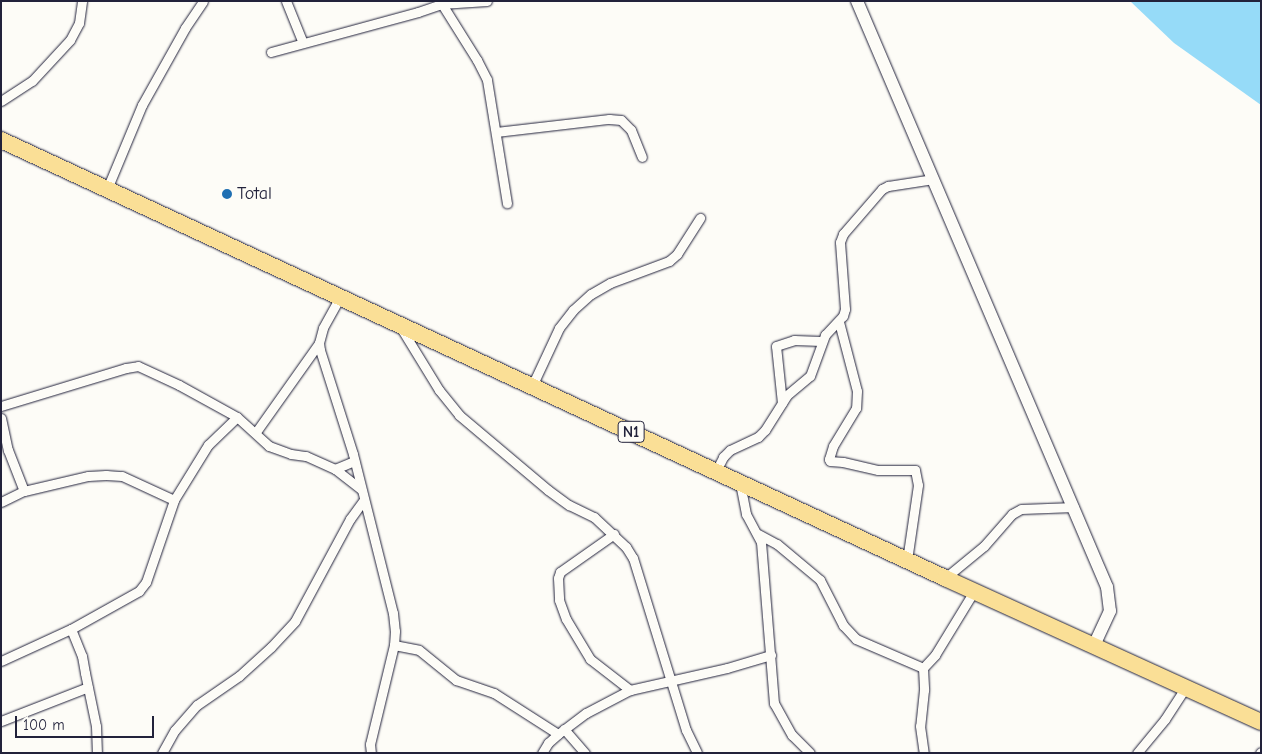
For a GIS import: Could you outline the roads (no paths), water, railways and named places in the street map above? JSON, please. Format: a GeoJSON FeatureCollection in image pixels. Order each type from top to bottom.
{"type":"FeatureCollection","features":[{"type":"Feature","properties":{"kind":"highway","name":"N1"},"geometry":{"type":"LineString","coordinates":[[1,140],[945,578],[1261,722]]}},
{"type":"Feature","properties":{"kind":"street"},"geometry":{"type":"LineString","coordinates":[[1,101],[32,81],[70,40],[79,24],[82,1]]}},
{"type":"Feature","properties":{"kind":"street"},"geometry":{"type":"LineString","coordinates":[[286,1],[303,43]]}},
{"type":"Feature","properties":{"kind":"street"},"geometry":{"type":"LineString","coordinates":[[271,52],[418,12],[441,3],[486,1]]}},
{"type":"Feature","properties":{"kind":"street"},"geometry":{"type":"LineString","coordinates":[[858,1],[1107,587],[1110,611],[1094,645]]}},
{"type":"Feature","properties":{"kind":"street"},"geometry":{"type":"LineString","coordinates":[[107,189],[142,105],[199,3]]}},
{"type":"Feature","properties":{"kind":"street"},"geometry":{"type":"LineString","coordinates":[[441,3],[477,60],[487,80],[507,204]]}},
{"type":"Feature","properties":{"kind":"street"},"geometry":{"type":"LineString","coordinates":[[496,132],[609,119],[621,120],[631,130],[642,157]]}},
{"type":"Feature","properties":{"kind":"street"},"geometry":{"type":"LineString","coordinates":[[716,471],[723,457],[730,450],[758,437],[766,430],[782,403],[795,387],[810,376],[821,341],[839,322],[845,308],[840,242],[843,234],[882,190],[888,186],[933,180]]}},
{"type":"Feature","properties":{"kind":"street"},"geometry":{"type":"LineString","coordinates":[[532,386],[559,328],[573,310],[591,294],[610,283],[670,261],[677,254],[700,218]]}},
{"type":"Feature","properties":{"kind":"street"},"geometry":{"type":"LineString","coordinates":[[256,432],[319,343],[324,328],[340,297]]}},
{"type":"Feature","properties":{"kind":"street"},"geometry":{"type":"LineString","coordinates":[[839,322],[857,391],[856,408],[841,432],[828,459],[830,461],[878,470],[915,470],[918,485],[907,560]]}},
{"type":"Feature","properties":{"kind":"street"},"geometry":{"type":"LineString","coordinates":[[398,324],[439,390],[460,415],[548,490],[569,505],[594,517],[626,546],[633,558],[686,730],[697,753]]}},
{"type":"Feature","properties":{"kind":"street"},"geometry":{"type":"LineString","coordinates":[[782,403],[776,346],[794,340],[821,341]]}},
{"type":"Feature","properties":{"kind":"street"},"geometry":{"type":"LineString","coordinates":[[319,343],[354,460],[393,613],[394,645],[370,744],[371,753]]}},
{"type":"Feature","properties":{"kind":"street"},"geometry":{"type":"LineString","coordinates":[[1,406],[138,366],[237,417],[256,432],[269,446],[291,454],[306,456],[335,469],[361,490]]}},
{"type":"Feature","properties":{"kind":"street"},"geometry":{"type":"LineString","coordinates":[[1,661],[71,629],[94,614],[128,598],[146,582],[174,500],[208,445],[237,417]]}},
{"type":"Feature","properties":{"kind":"street"},"geometry":{"type":"LineString","coordinates":[[1,418],[8,450],[24,491]]}},
{"type":"Feature","properties":{"kind":"street"},"geometry":{"type":"LineString","coordinates":[[335,469],[354,460]]}},
{"type":"Feature","properties":{"kind":"street"},"geometry":{"type":"LineString","coordinates":[[1,502],[24,491],[88,476],[106,475],[122,476],[174,500]]}},
{"type":"Feature","properties":{"kind":"street"},"geometry":{"type":"LineString","coordinates":[[740,482],[746,514],[762,542],[774,703],[792,735],[810,753]]}},
{"type":"Feature","properties":{"kind":"street"},"geometry":{"type":"LineString","coordinates":[[162,753],[175,730],[197,705],[239,676],[272,647],[294,621],[350,518],[363,501]]}},
{"type":"Feature","properties":{"kind":"street"},"geometry":{"type":"LineString","coordinates":[[945,578],[984,546],[1012,514],[1021,508],[1074,507]]}},
{"type":"Feature","properties":{"kind":"street"},"geometry":{"type":"LineString","coordinates":[[614,534],[560,572],[558,578],[559,600],[566,620],[590,659],[630,690]]}},
{"type":"Feature","properties":{"kind":"street"},"geometry":{"type":"LineString","coordinates":[[758,534],[777,544],[820,580],[843,626],[856,639],[923,668]]}},
{"type":"Feature","properties":{"kind":"street"},"geometry":{"type":"LineString","coordinates":[[924,753],[920,726],[924,690],[923,668],[935,655],[974,591]]}},
{"type":"Feature","properties":{"kind":"street"},"geometry":{"type":"LineString","coordinates":[[71,629],[82,656],[96,726],[97,753]]}},
{"type":"Feature","properties":{"kind":"street"},"geometry":{"type":"LineString","coordinates":[[394,645],[419,650],[456,680],[494,693],[561,731],[585,753]]}},
{"type":"Feature","properties":{"kind":"street"},"geometry":{"type":"LineString","coordinates":[[542,753],[548,742],[586,713],[630,690],[728,668],[771,655]]}},
{"type":"Feature","properties":{"kind":"street"},"geometry":{"type":"LineString","coordinates":[[1,721],[88,687]]}},
{"type":"Feature","properties":{"kind":"street"},"geometry":{"type":"LineString","coordinates":[[1138,753],[1165,719],[1185,688]]}},
{"type":"Feature","properties":{"kind":"water"},"geometry":{"type":"Polygon","coordinates":[[[1130,1],[1261,1],[1261,105],[1174,43],[1130,1]]]}},
{"type":"Feature","properties":{"kind":"place","name":"Total"},"geometry":{"type":"Point","coordinates":[227,194]}}]}
